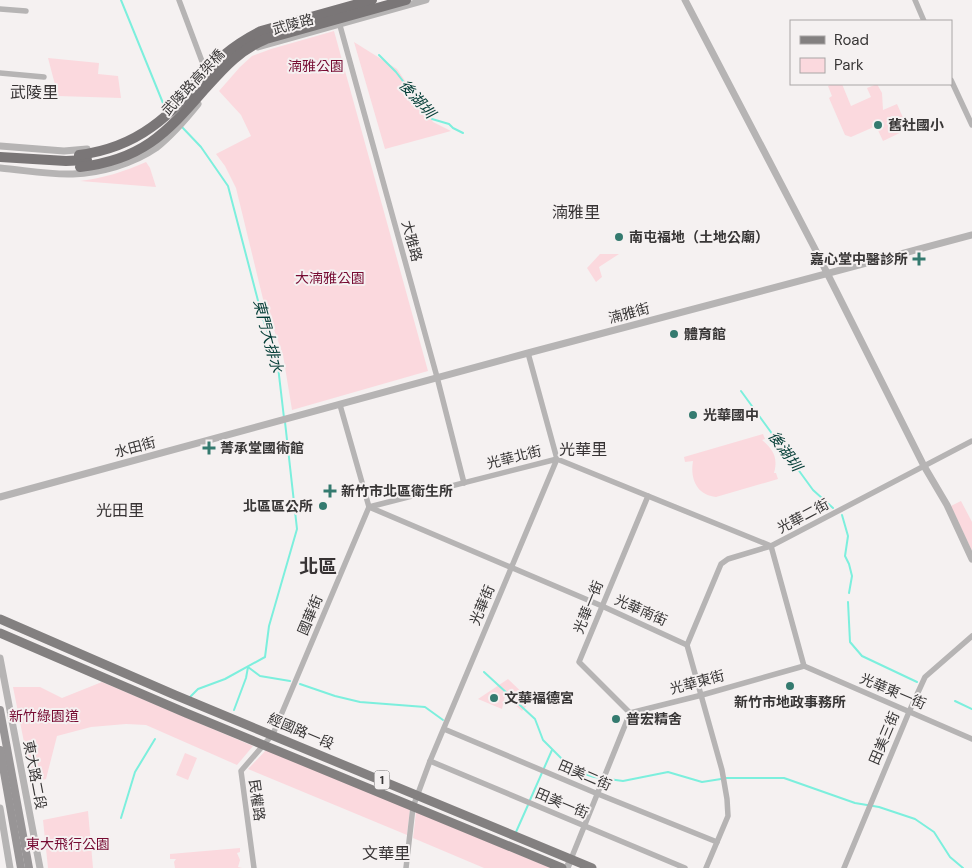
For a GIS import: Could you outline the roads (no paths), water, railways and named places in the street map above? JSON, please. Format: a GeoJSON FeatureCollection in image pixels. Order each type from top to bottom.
{"type":"FeatureCollection","features":[{"type":"Feature","properties":{"kind":"highway","name":"武陵路高架橋"},"geometry":{"type":"LineString","coordinates":[[0,151],[79,155],[109,150],[125,144],[157,125],[219,67],[242,51],[266,39],[406,0]]}},
{"type":"Feature","properties":{"kind":"highway"},"geometry":{"type":"LineString","coordinates":[[354,1],[370,4],[382,1]]}},
{"type":"Feature","properties":{"kind":"highway","name":"武陵路高架橋"},"geometry":{"type":"LineString","coordinates":[[0,163],[80,166],[105,163],[126,157],[154,141],[171,127],[236,44],[261,31],[382,1]]}},
{"type":"Feature","properties":{"kind":"highway"},"geometry":{"type":"LineString","coordinates":[[356,20],[382,1]]}},
{"type":"Feature","properties":{"kind":"highway"},"geometry":{"type":"LineString","coordinates":[[0,157],[66,162],[87,160],[117,153],[156,133],[219,67]]}},
{"type":"Feature","properties":{"kind":"main road","name":"經國路一段"},"geometry":{"type":"LineString","coordinates":[[0,619],[175,695],[417,795],[569,864],[592,868]]}},
{"type":"Feature","properties":{"kind":"main road","name":"經國路一段"},"geometry":{"type":"LineString","coordinates":[[0,633],[186,713],[562,868]]}},
{"type":"Feature","properties":{"kind":"main road","name":"東大路二段"},"geometry":{"type":"LineString","coordinates":[[0,710],[29,868]]}},
{"type":"Feature","properties":{"kind":"main road"},"geometry":{"type":"LineString","coordinates":[[0,750],[21,868]]}},
{"type":"Feature","properties":{"kind":"street"},"geometry":{"type":"LineString","coordinates":[[179,0],[204,69],[216,83]]}},
{"type":"Feature","properties":{"kind":"street","name":"武陵路"},"geometry":{"type":"LineString","coordinates":[[157,145],[174,130],[234,64],[259,46],[426,0]]}},
{"type":"Feature","properties":{"kind":"street"},"geometry":{"type":"LineString","coordinates":[[685,0],[827,273],[924,466],[947,505],[972,559]]}},
{"type":"Feature","properties":{"kind":"street"},"geometry":{"type":"LineString","coordinates":[[915,0],[924,20]]}},
{"type":"Feature","properties":{"kind":"street","name":"武陵路"},"geometry":{"type":"LineString","coordinates":[[147,125],[160,116],[204,69],[232,43],[259,28],[354,1]]}},
{"type":"Feature","properties":{"kind":"street","name":"大雅路"},"geometry":{"type":"LineString","coordinates":[[336,7],[339,25],[437,377],[464,483]]}},
{"type":"Feature","properties":{"kind":"street"},"geometry":{"type":"LineString","coordinates":[[0,9],[26,11]]}},
{"type":"Feature","properties":{"kind":"street"},"geometry":{"type":"LineString","coordinates":[[0,73],[44,77]]}},
{"type":"Feature","properties":{"kind":"street"},"geometry":{"type":"LineString","coordinates":[[0,168],[72,174],[120,165],[157,145],[168,123],[210,77]]}},
{"type":"Feature","properties":{"kind":"street"},"geometry":{"type":"LineString","coordinates":[[952,82],[972,126]]}},
{"type":"Feature","properties":{"kind":"street"},"geometry":{"type":"LineString","coordinates":[[0,146],[56,150],[86,149],[111,143],[147,125],[157,145]]}},
{"type":"Feature","properties":{"kind":"street","name":"湳雅街"},"geometry":{"type":"LineString","coordinates":[[294,417],[528,352],[972,234]]}},
{"type":"Feature","properties":{"kind":"street"},"geometry":{"type":"LineString","coordinates":[[528,352],[557,459]]}},
{"type":"Feature","properties":{"kind":"street"},"geometry":{"type":"LineString","coordinates":[[340,405],[369,507]]}},
{"type":"Feature","properties":{"kind":"street","name":"水田街"},"geometry":{"type":"LineString","coordinates":[[0,497],[294,417]]}},
{"type":"Feature","properties":{"kind":"street","name":"光華二街"},"geometry":{"type":"LineString","coordinates":[[687,645],[721,564],[728,559],[771,546],[972,441]]}},
{"type":"Feature","properties":{"kind":"street","name":"光華北街"},"geometry":{"type":"LineString","coordinates":[[369,507],[557,459],[771,546]]}},
{"type":"Feature","properties":{"kind":"street","name":"光華街"},"geometry":{"type":"LineString","coordinates":[[406,868],[413,807],[417,795],[557,459]]}},
{"type":"Feature","properties":{"kind":"street","name":"光華一街"},"geometry":{"type":"LineString","coordinates":[[630,713],[579,662],[648,496]]}},
{"type":"Feature","properties":{"kind":"street","name":"光華南街"},"geometry":{"type":"LineString","coordinates":[[369,507],[602,606],[687,645]]}},
{"type":"Feature","properties":{"kind":"street","name":"國華街"},"geometry":{"type":"LineString","coordinates":[[264,744],[273,734],[369,507]]}},
{"type":"Feature","properties":{"kind":"street"},"geometry":{"type":"LineString","coordinates":[[771,546],[804,666]]}},
{"type":"Feature","properties":{"kind":"street","name":"田美三街"},"geometry":{"type":"LineString","coordinates":[[844,868],[925,677],[972,636]]}},
{"type":"Feature","properties":{"kind":"street"},"geometry":{"type":"LineString","coordinates":[[687,645],[722,770],[728,816],[706,868]]}},
{"type":"Feature","properties":{"kind":"street","name":"東大路二段"},"geometry":{"type":"LineString","coordinates":[[0,658],[40,868]]}},
{"type":"Feature","properties":{"kind":"street","name":"光華東街"},"geometry":{"type":"LineString","coordinates":[[630,713],[804,666]]}},
{"type":"Feature","properties":{"kind":"street","name":"光華東一街"},"geometry":{"type":"LineString","coordinates":[[804,666],[972,739]]}},
{"type":"Feature","properties":{"kind":"street"},"geometry":{"type":"LineString","coordinates":[[569,864],[630,713]]}},
{"type":"Feature","properties":{"kind":"street","name":"田美二街"},"geometry":{"type":"LineString","coordinates":[[444,729],[717,842]]}},
{"type":"Feature","properties":{"kind":"street","name":"民權路"},"geometry":{"type":"LineString","coordinates":[[254,868],[240,771],[264,744]]}},
{"type":"Feature","properties":{"kind":"street","name":"田美一街"},"geometry":{"type":"LineString","coordinates":[[430,761],[685,868]]}},
{"type":"Feature","properties":{"kind":"street"},"geometry":{"type":"LineString","coordinates":[[0,808],[10,868]]}},
{"type":"Feature","properties":{"kind":"waterway","name":"東門大排水"},"geometry":{"type":"LineString","coordinates":[[121,0],[165,108]]}},
{"type":"Feature","properties":{"kind":"waterway","name":"後湖圳"},"geometry":{"type":"LineString","coordinates":[[379,55],[396,72],[432,119],[449,124],[463,133]]}},
{"type":"Feature","properties":{"kind":"waterway","name":"東門大排水"},"geometry":{"type":"LineString","coordinates":[[181,126],[201,147],[228,186],[262,316],[277,358],[284,418]]}},
{"type":"Feature","properties":{"kind":"waterway","name":"後湖圳"},"geometry":{"type":"LineString","coordinates":[[741,391],[813,490],[833,508]]}},
{"type":"Feature","properties":{"kind":"waterway","name":"東門大排水"},"geometry":{"type":"LineString","coordinates":[[190,697],[198,689],[225,679],[265,657],[269,626],[297,529],[285,422]]}},
{"type":"Feature","properties":{"kind":"waterway","name":"後湖圳"},"geometry":{"type":"LineString","coordinates":[[842,515],[848,536],[845,556],[852,576],[849,593]]}},
{"type":"Feature","properties":{"kind":"waterway","name":"後湖圳"},"geometry":{"type":"LineString","coordinates":[[848,602],[850,642],[862,656],[917,682]]}},
{"type":"Feature","properties":{"kind":"waterway","name":"東門大排水"},"geometry":{"type":"LineString","coordinates":[[234,710],[246,678],[248,667],[260,676],[290,681]]}},
{"type":"Feature","properties":{"kind":"waterway"},"geometry":{"type":"LineString","coordinates":[[484,672],[535,719],[543,740],[573,770],[594,777],[623,781],[668,772],[702,782],[721,779]]}},
{"type":"Feature","properties":{"kind":"waterway"},"geometry":{"type":"LineString","coordinates":[[300,684],[360,702],[425,707],[443,720]]}},
{"type":"Feature","properties":{"kind":"waterway","name":"後湖圳"},"geometry":{"type":"LineString","coordinates":[[955,701],[972,709]]}},
{"type":"Feature","properties":{"kind":"waterway","name":"東門大排水"},"geometry":{"type":"LineString","coordinates":[[121,818],[135,772],[155,739]]}},
{"type":"Feature","properties":{"kind":"waterway"},"geometry":{"type":"LineString","coordinates":[[530,800],[552,750]]}},
{"type":"Feature","properties":{"kind":"waterway"},"geometry":{"type":"LineString","coordinates":[[726,778],[784,778],[855,803],[879,807],[915,819],[934,832],[950,857],[963,868]]}},
{"type":"Feature","properties":{"kind":"waterway"},"geometry":{"type":"LineString","coordinates":[[516,832],[528,805]]}},
{"type":"Feature","properties":{"kind":"place","name":"舊社國小"},"geometry":{"type":"Point","coordinates":[878,125]}},
{"type":"Feature","properties":{"kind":"place","name":"南屯福地（土地公廟）"},"geometry":{"type":"Point","coordinates":[619,237]}},
{"type":"Feature","properties":{"kind":"place","name":"嘉心堂中醫診所"},"geometry":{"type":"Point","coordinates":[919,259]}},
{"type":"Feature","properties":{"kind":"place","name":"體育館"},"geometry":{"type":"Point","coordinates":[674,334]}},
{"type":"Feature","properties":{"kind":"place","name":"光華國中"},"geometry":{"type":"Point","coordinates":[693,415]}},
{"type":"Feature","properties":{"kind":"place","name":"菁承堂國術館"},"geometry":{"type":"Point","coordinates":[209,448]}},
{"type":"Feature","properties":{"kind":"place","name":"新竹市北區衛生所"},"geometry":{"type":"Point","coordinates":[330,491]}},
{"type":"Feature","properties":{"kind":"place","name":"北區區公所"},"geometry":{"type":"Point","coordinates":[323,506]}},
{"type":"Feature","properties":{"kind":"place","name":"新竹市地政事務所"},"geometry":{"type":"Point","coordinates":[790,686]}},
{"type":"Feature","properties":{"kind":"place","name":"文華福德宮"},"geometry":{"type":"Point","coordinates":[494,698]}},
{"type":"Feature","properties":{"kind":"place","name":"普宏精舍"},"geometry":{"type":"Point","coordinates":[616,719]}},
{"type":"Feature","properties":{"kind":"district","name":"武陵里"},"geometry":{"type":"Point","coordinates":[34,92]}},
{"type":"Feature","properties":{"kind":"district","name":"湳雅里"},"geometry":{"type":"Point","coordinates":[576,212]}},
{"type":"Feature","properties":{"kind":"district","name":"光華里"},"geometry":{"type":"Point","coordinates":[583,449]}},
{"type":"Feature","properties":{"kind":"district","name":"光田里"},"geometry":{"type":"Point","coordinates":[120,510]}},
{"type":"Feature","properties":{"kind":"district","name":"北區"},"geometry":{"type":"Point","coordinates":[318,566]}},
{"type":"Feature","properties":{"kind":"district","name":"文華里"},"geometry":{"type":"Point","coordinates":[386,853]}},
{"type":"Feature","properties":{"kind":"park label","name":"湳雅公園"},"geometry":{"type":"Point","coordinates":[316,66]}},
{"type":"Feature","properties":{"kind":"park label","name":"大湳雅公園"},"geometry":{"type":"Point","coordinates":[330,278]}},
{"type":"Feature","properties":{"kind":"park label","name":"新竹綠園道"},"geometry":{"type":"Point","coordinates":[44,716]}},
{"type":"Feature","properties":{"kind":"park label","name":"東大飛行公園"},"geometry":{"type":"Point","coordinates":[68,844]}}]}
